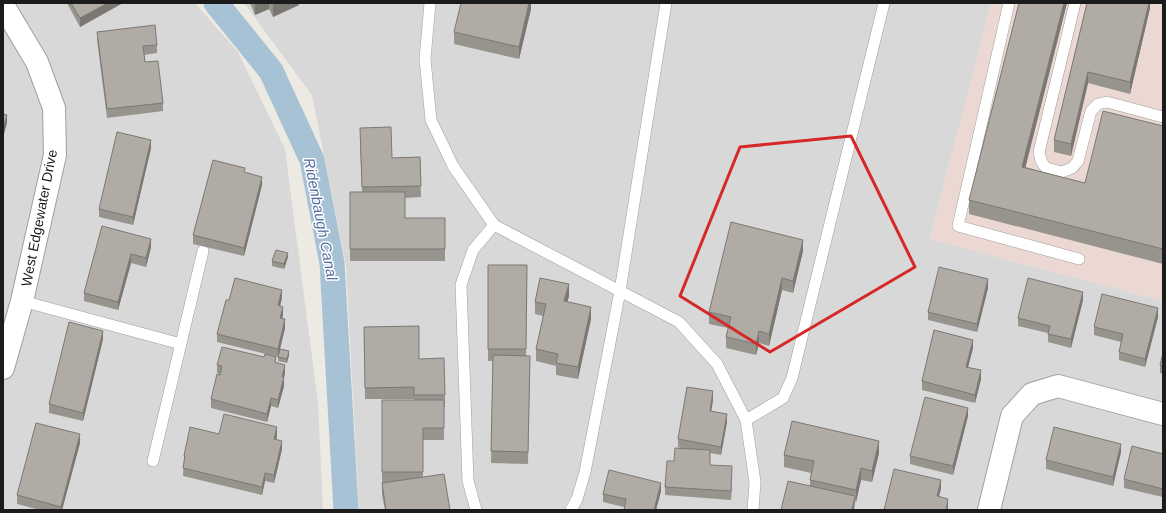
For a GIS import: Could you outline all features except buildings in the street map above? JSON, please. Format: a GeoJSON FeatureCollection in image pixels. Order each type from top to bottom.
{"type":"FeatureCollection","features":[{"type":"Feature","properties":{"kind":"street","name":"West Edgewater Drive"},"geometry":{"type":"LineString","coordinates":[[3,5],[37,62],[54,108],[55,155],[22,301],[3,368]]}},
{"type":"Feature","properties":{"kind":"street"},"geometry":{"type":"LineString","coordinates":[[988,510],[1012,416],[1032,394],[1058,386],[1163,414]]}},
{"type":"Feature","properties":{"kind":"lane"},"geometry":{"type":"LineString","coordinates":[[430,3],[425,59],[431,120],[453,166],[494,225],[678,322],[717,364],[746,420],[755,482],[753,510]]}},
{"type":"Feature","properties":{"kind":"lane"},"geometry":{"type":"LineString","coordinates":[[571,510],[577,499],[584,472],[620,291],[666,3]]}},
{"type":"Feature","properties":{"kind":"lane"},"geometry":{"type":"LineString","coordinates":[[746,420],[782,398],[792,378],[884,3]]}},
{"type":"Feature","properties":{"kind":"lane"},"geometry":{"type":"LineString","coordinates":[[1009,3],[958,226],[1079,259]]}},
{"type":"Feature","properties":{"kind":"lane"},"geometry":{"type":"LineString","coordinates":[[1075,3],[1039,152],[1041,161],[1046,168],[1062,172],[1072,168],[1078,161],[1091,111],[1098,104],[1108,102],[1163,117]]}},
{"type":"Feature","properties":{"kind":"lane"},"geometry":{"type":"LineString","coordinates":[[476,510],[468,481],[461,285],[473,250],[494,225]]}},
{"type":"Feature","properties":{"kind":"lane"},"geometry":{"type":"LineString","coordinates":[[153,461],[203,251]]}},
{"type":"Feature","properties":{"kind":"lane"},"geometry":{"type":"LineString","coordinates":[[22,301],[181,344]]}},
{"type":"Feature","properties":{"kind":"highlighted area"},"geometry":{"type":"Polygon","coordinates":[[[851,136],[915,267],[770,352],[680,296],[740,147],[851,136]]]}},
{"type":"Feature","properties":{"kind":"shaded area"},"geometry":{"type":"Polygon","coordinates":[[[3,3],[195,3],[238,52],[285,149],[318,403],[323,510],[3,510],[3,3]]]}},
{"type":"Feature","properties":{"kind":"shaded area"},"geometry":{"type":"Polygon","coordinates":[[[244,3],[991,3],[930,239],[1163,301],[1163,510],[359,510],[346,266],[312,95],[244,3]]]}},
{"type":"Feature","properties":{"kind":"shaded area"},"geometry":{"type":"Polygon","coordinates":[[[991,3],[1163,3],[1163,301],[930,239],[991,3]]]}},
{"type":"Feature","properties":{"kind":"waterway","name":"Ridenbaugh Canal"},"geometry":{"type":"LineString","coordinates":[[216,3],[271,71],[312,160],[332,263],[346,510]]}}]}
